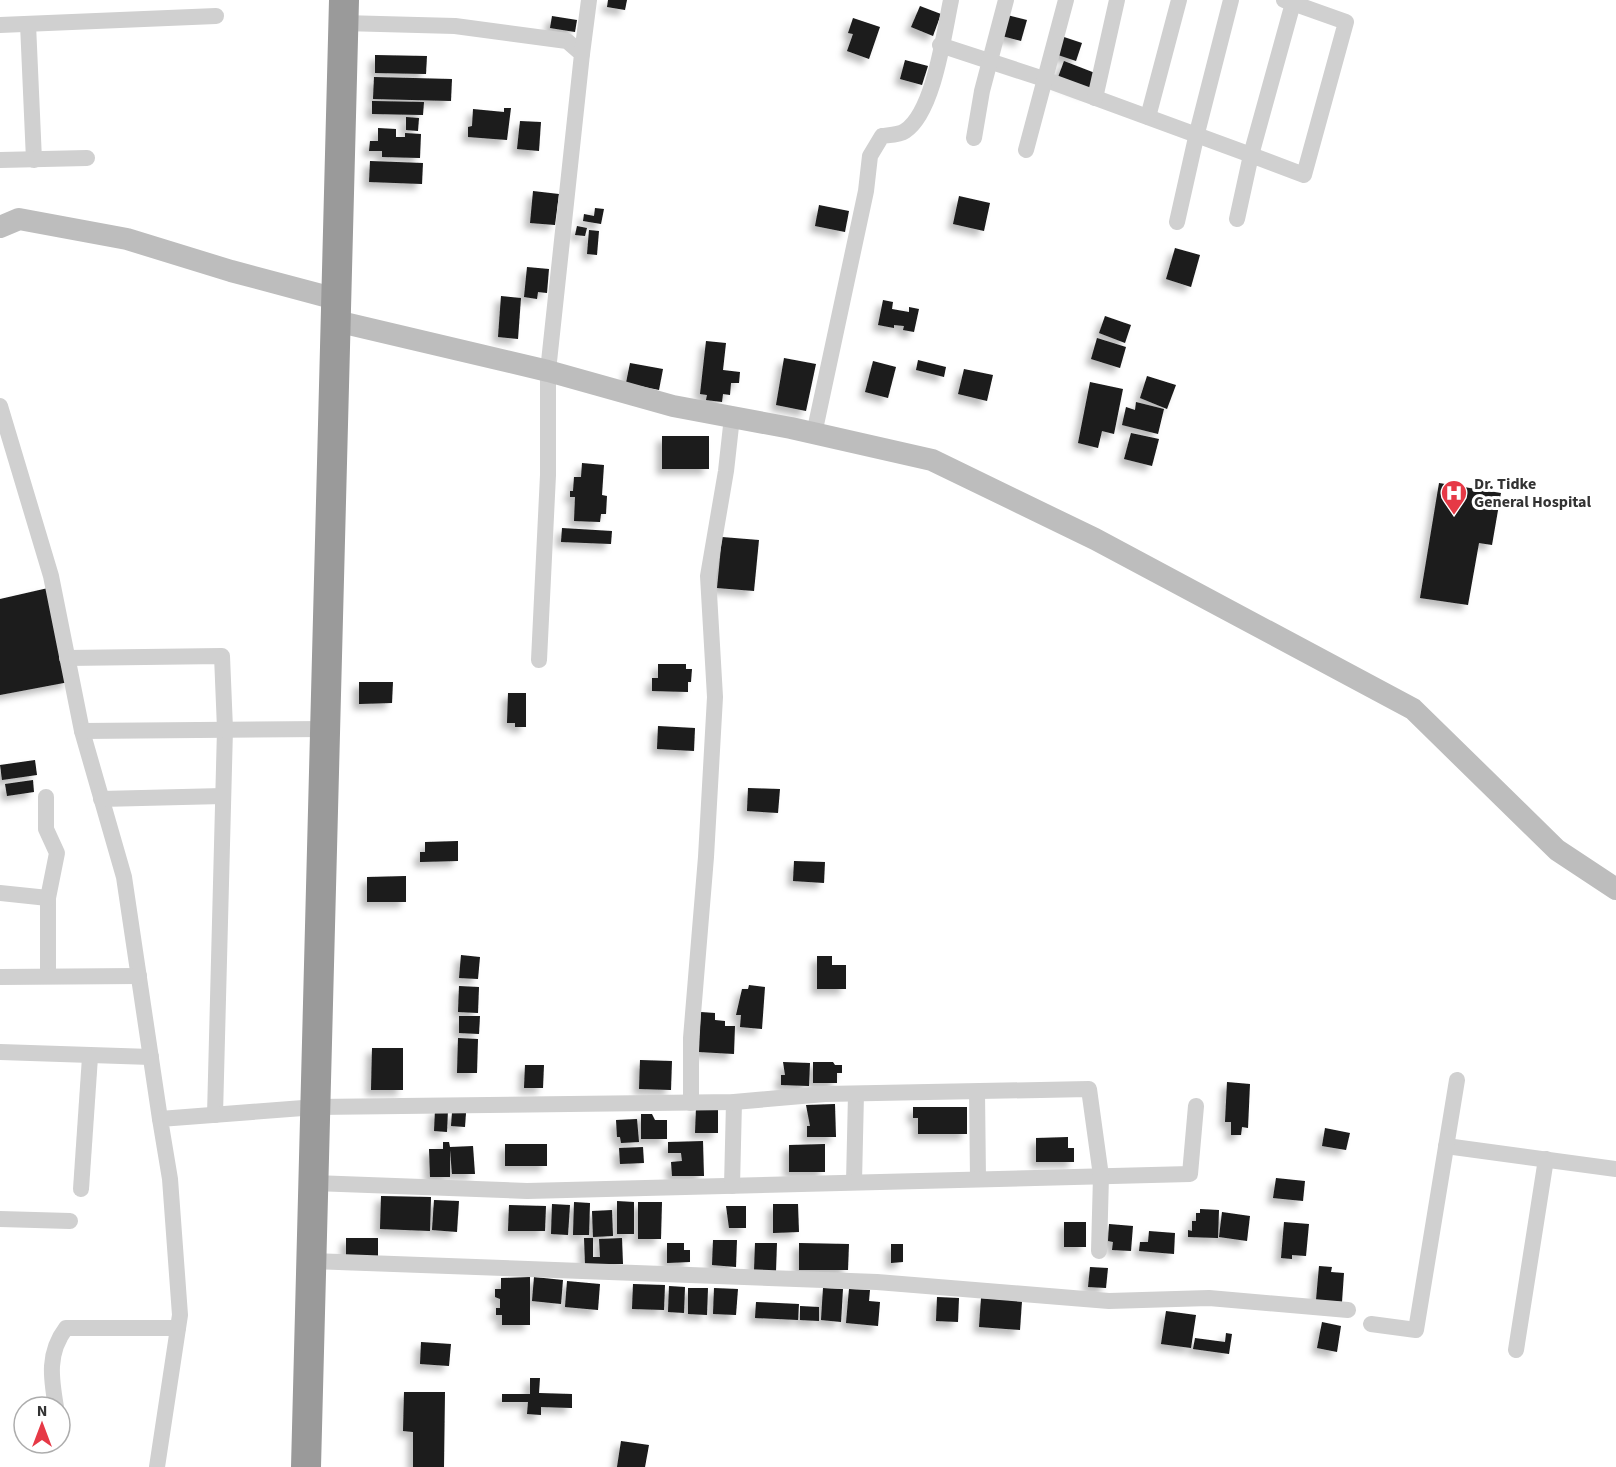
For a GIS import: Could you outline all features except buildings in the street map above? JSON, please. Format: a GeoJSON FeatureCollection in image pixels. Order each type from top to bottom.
{"type":"FeatureCollection","features":[{"type":"Feature","properties":{"kind":"highway"},"geometry":{"type":"LineString","coordinates":[[306,1467],[344,11]]}},
{"type":"Feature","properties":{"kind":"street"},"geometry":{"type":"LineString","coordinates":[[539,660],[548,475],[549,371],[589,0]]}},
{"type":"Feature","properties":{"kind":"street"},"geometry":{"type":"LineString","coordinates":[[814,434],[866,191],[870,156],[882,136],[904,132],[919,116],[931,86],[951,0]]}},
{"type":"Feature","properties":{"kind":"street"},"geometry":{"type":"LineString","coordinates":[[974,138],[990,60],[1006,0]]}},
{"type":"Feature","properties":{"kind":"street"},"geometry":{"type":"LineString","coordinates":[[1026,150],[1066,0]]}},
{"type":"Feature","properties":{"kind":"street"},"geometry":{"type":"LineString","coordinates":[[1095,98],[1117,0]]}},
{"type":"Feature","properties":{"kind":"street"},"geometry":{"type":"LineString","coordinates":[[1148,117],[1179,0]]}},
{"type":"Feature","properties":{"kind":"street"},"geometry":{"type":"LineString","coordinates":[[1177,222],[1231,0]]}},
{"type":"Feature","properties":{"kind":"street"},"geometry":{"type":"LineString","coordinates":[[940,45],[990,60],[1197,133],[1251,155],[1304,176],[1346,22],[1288,2],[1251,155],[1237,219]]}},
{"type":"Feature","properties":{"kind":"street"},"geometry":{"type":"LineString","coordinates":[[344,11],[567,41],[582,54]]}},
{"type":"Feature","properties":{"kind":"street"},"geometry":{"type":"LineString","coordinates":[[0,25],[216,16]]}},
{"type":"Feature","properties":{"kind":"street"},"geometry":{"type":"LineString","coordinates":[[28,24],[34,160]]}},
{"type":"Feature","properties":{"kind":"street"},"geometry":{"type":"LineString","coordinates":[[0,160],[87,158]]}},
{"type":"Feature","properties":{"kind":"street"},"geometry":{"type":"LineString","coordinates":[[0,227],[19,219],[127,239],[231,271],[336,310],[673,406],[932,460],[1095,539],[1413,709],[1557,850],[1616,888]]}},
{"type":"Feature","properties":{"kind":"street"},"geometry":{"type":"LineString","coordinates":[[0,406],[51,576],[82,731],[124,877],[170,1179],[180,1315],[157,1467]]}},
{"type":"Feature","properties":{"kind":"street"},"geometry":{"type":"LineString","coordinates":[[691,1103],[691,1038],[706,857],[715,697],[708,576],[726,471],[732,417]]}},
{"type":"Feature","properties":{"kind":"street"},"geometry":{"type":"LineString","coordinates":[[67,658],[222,656],[225,729],[215,1115]]}},
{"type":"Feature","properties":{"kind":"street"},"geometry":{"type":"LineString","coordinates":[[82,731],[325,729]]}},
{"type":"Feature","properties":{"kind":"street"},"geometry":{"type":"LineString","coordinates":[[101,799],[223,796]]}},
{"type":"Feature","properties":{"kind":"street"},"geometry":{"type":"LineString","coordinates":[[46,797],[46,829],[57,853],[48,898],[48,976]]}},
{"type":"Feature","properties":{"kind":"street"},"geometry":{"type":"LineString","coordinates":[[0,893],[48,898]]}},
{"type":"Feature","properties":{"kind":"street"},"geometry":{"type":"LineString","coordinates":[[0,977],[139,976]]}},
{"type":"Feature","properties":{"kind":"street"},"geometry":{"type":"LineString","coordinates":[[0,1052],[90,1057],[151,1057]]}},
{"type":"Feature","properties":{"kind":"street"},"geometry":{"type":"LineString","coordinates":[[81,1188],[90,1057]]}},
{"type":"Feature","properties":{"kind":"street"},"geometry":{"type":"LineString","coordinates":[[1371,1324],[1416,1330],[1457,1080]]}},
{"type":"Feature","properties":{"kind":"street"},"geometry":{"type":"LineString","coordinates":[[160,1119],[316,1107],[734,1102],[825,1094],[1089,1089],[1101,1176],[1099,1251]]}},
{"type":"Feature","properties":{"kind":"street"},"geometry":{"type":"LineString","coordinates":[[977,1092],[978,1179]]}},
{"type":"Feature","properties":{"kind":"street"},"geometry":{"type":"LineString","coordinates":[[854,1182],[856,1094]]}},
{"type":"Feature","properties":{"kind":"street"},"geometry":{"type":"LineString","coordinates":[[732,1186],[734,1102]]}},
{"type":"Feature","properties":{"kind":"street"},"geometry":{"type":"LineString","coordinates":[[314,1183],[527,1191],[1190,1174],[1196,1106]]}},
{"type":"Feature","properties":{"kind":"street"},"geometry":{"type":"LineString","coordinates":[[1446,1146],[1616,1168]]}},
{"type":"Feature","properties":{"kind":"street"},"geometry":{"type":"LineString","coordinates":[[1516,1350],[1546,1159]]}},
{"type":"Feature","properties":{"kind":"street"},"geometry":{"type":"LineString","coordinates":[[0,1219],[70,1221]]}},
{"type":"Feature","properties":{"kind":"street"},"geometry":{"type":"LineString","coordinates":[[312,1261],[878,1282],[1109,1301],[1209,1298],[1348,1310]]}},
{"type":"Feature","properties":{"kind":"street"},"geometry":{"type":"LineString","coordinates":[[54,1395],[50,1370],[56,1342],[66,1328],[178,1328]]}},
{"type":"Feature","properties":{"kind":"place","name":"Dr. Tidke General Hospital"},"geometry":{"type":"Point","coordinates":[1454,516]}}]}
